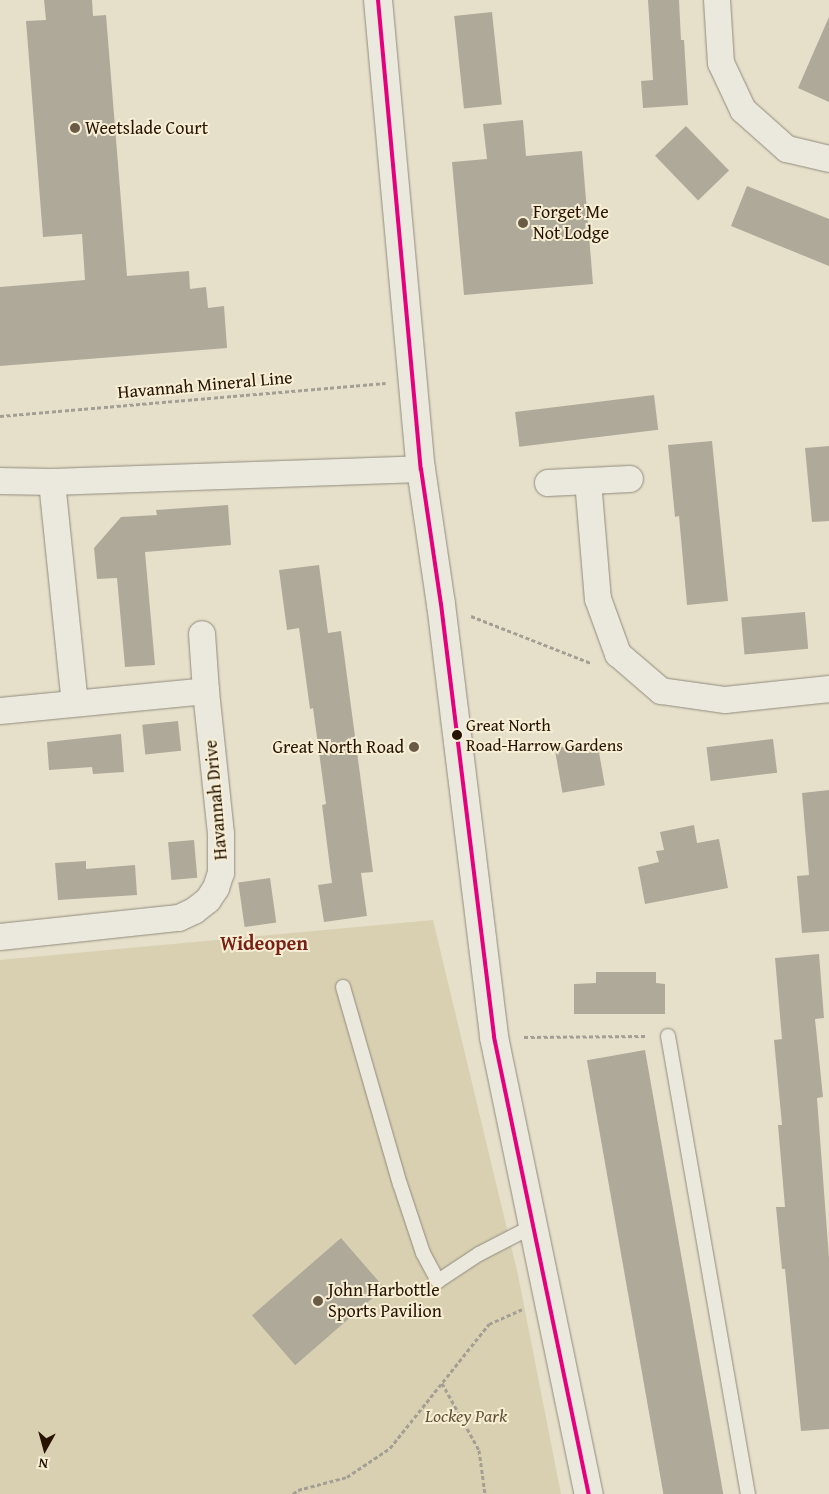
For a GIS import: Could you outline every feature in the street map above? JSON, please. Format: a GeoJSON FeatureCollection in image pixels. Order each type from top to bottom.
{"type":"FeatureCollection","features":[{"type":"Feature","properties":{"kind":"main road"},"geometry":{"type":"LineString","coordinates":[[378,0],[421,469],[441,604],[494,1036],[589,1494]]}},
{"type":"Feature","properties":{"kind":"street"},"geometry":{"type":"LineString","coordinates":[[717,0],[721,63],[743,110],[787,149],[829,159]]}},
{"type":"Feature","properties":{"kind":"street"},"geometry":{"type":"LineString","coordinates":[[0,481],[52,482],[421,469]]}},
{"type":"Feature","properties":{"kind":"street"},"geometry":{"type":"LineString","coordinates":[[548,483],[630,479]]}},
{"type":"Feature","properties":{"kind":"street"},"geometry":{"type":"LineString","coordinates":[[588,481],[598,599],[618,654],[661,692],[725,700],[829,689]]}},
{"type":"Feature","properties":{"kind":"street"},"geometry":{"type":"LineString","coordinates":[[52,482],[76,703]]}},
{"type":"Feature","properties":{"kind":"street","name":"Havannah Drive"},"geometry":{"type":"LineString","coordinates":[[0,937],[179,918],[194,911],[208,900],[216,888],[221,873],[222,855],[202,634]]}},
{"type":"Feature","properties":{"kind":"street"},"geometry":{"type":"LineString","coordinates":[[0,711],[206,692]]}},
{"type":"Feature","properties":{"kind":"lane"},"geometry":{"type":"LineString","coordinates":[[343,987],[400,1184],[423,1253],[438,1281],[478,1254],[534,1226]]}},
{"type":"Feature","properties":{"kind":"lane"},"geometry":{"type":"LineString","coordinates":[[668,1036],[748,1494]]}},
{"type":"Feature","properties":{"kind":"path","name":"Havannah Mineral Line"},"geometry":{"type":"LineString","coordinates":[[0,416],[412,381]]}},
{"type":"Feature","properties":{"kind":"path"},"geometry":{"type":"LineString","coordinates":[[441,604],[597,666]]}},
{"type":"Feature","properties":{"kind":"path"},"geometry":{"type":"LineString","coordinates":[[494,1036],[668,1036]]}},
{"type":"Feature","properties":{"kind":"path"},"geometry":{"type":"LineString","coordinates":[[293,1494],[298,1490],[347,1477],[390,1448],[489,1324],[548,1298]]}},
{"type":"Feature","properties":{"kind":"path"},"geometry":{"type":"LineString","coordinates":[[442,1383],[479,1450],[485,1494]]}},
{"type":"Feature","properties":{"kind":"green space","name":"Lockey Park"},"geometry":{"type":"Polygon","coordinates":[[[433,920],[518,1275],[561,1494],[0,1494],[0,960],[433,920]]]}},
{"type":"Feature","properties":{"kind":"building","name":"Weetslade Court"},"geometry":{"type":"Polygon","coordinates":[[[44,0],[92,0],[93,16],[106,15],[127,276],[189,271],[190,289],[206,287],[208,308],[224,306],[227,348],[0,366],[0,287],[85,280],[82,234],[43,237],[26,21],[46,20],[44,0]]]}},
{"type":"Feature","properties":{"kind":"building"},"geometry":{"type":"Polygon","coordinates":[[[648,0],[679,0],[681,40],[684,40],[688,105],[643,108],[641,81],[653,80],[648,0]]]}},
{"type":"Feature","properties":{"kind":"building"},"geometry":{"type":"Polygon","coordinates":[[[492,12],[502,104],[464,108],[454,16],[492,12]]]}},
{"type":"Feature","properties":{"kind":"building"},"geometry":{"type":"Polygon","coordinates":[[[829,17],[829,102],[798,88],[829,17]]]}},
{"type":"Feature","properties":{"kind":"building","name":"Forget Me Not Lodge"},"geometry":{"type":"Polygon","coordinates":[[[523,120],[526,156],[582,151],[593,284],[464,295],[452,162],[487,159],[483,124],[523,120]]]}},
{"type":"Feature","properties":{"kind":"building"},"geometry":{"type":"Polygon","coordinates":[[[686,126],[729,171],[698,200],[655,156],[686,126]]]}},
{"type":"Feature","properties":{"kind":"building"},"geometry":{"type":"Polygon","coordinates":[[[747,186],[829,219],[829,266],[731,226],[747,186]]]}},
{"type":"Feature","properties":{"kind":"building"},"geometry":{"type":"Polygon","coordinates":[[[654,395],[658,430],[519,447],[515,412],[654,395]]]}},
{"type":"Feature","properties":{"kind":"building"},"geometry":{"type":"Polygon","coordinates":[[[712,441],[728,601],[687,605],[679,516],[675,517],[668,445],[712,441]]]}},
{"type":"Feature","properties":{"kind":"building"},"geometry":{"type":"Polygon","coordinates":[[[829,446],[829,521],[812,522],[805,448],[829,446]]]}},
{"type":"Feature","properties":{"kind":"building"},"geometry":{"type":"Polygon","coordinates":[[[228,505],[231,545],[145,552],[155,665],[125,667],[117,578],[97,579],[94,548],[121,517],[157,515],[156,510],[228,505]]]}},
{"type":"Feature","properties":{"kind":"building"},"geometry":{"type":"Polygon","coordinates":[[[319,565],[328,633],[341,631],[373,872],[361,873],[367,916],[324,922],[318,885],[332,883],[322,805],[326,804],[313,708],[310,709],[299,628],[287,630],[279,570],[319,565]]]}},
{"type":"Feature","properties":{"kind":"building"},"geometry":{"type":"Polygon","coordinates":[[[805,612],[808,649],[744,654],[741,618],[805,612]]]}},
{"type":"Feature","properties":{"kind":"building"},"geometry":{"type":"Polygon","coordinates":[[[178,721],[181,751],[145,755],[142,725],[178,721]]]}},
{"type":"Feature","properties":{"kind":"building"},"geometry":{"type":"Polygon","coordinates":[[[121,734],[124,772],[93,774],[92,767],[49,770],[47,742],[121,734]]]}},
{"type":"Feature","properties":{"kind":"building"},"geometry":{"type":"Polygon","coordinates":[[[773,739],[777,773],[711,781],[706,747],[773,739]]]}},
{"type":"Feature","properties":{"kind":"building"},"geometry":{"type":"Polygon","coordinates":[[[597,741],[605,785],[562,793],[555,748],[597,741]]]}},
{"type":"Feature","properties":{"kind":"building"},"geometry":{"type":"Polygon","coordinates":[[[829,790],[829,931],[802,933],[797,876],[809,875],[802,793],[829,790]]]}},
{"type":"Feature","properties":{"kind":"building"},"geometry":{"type":"Polygon","coordinates":[[[694,825],[697,843],[719,839],[728,888],[645,904],[638,867],[659,862],[656,851],[664,850],[660,832],[694,825]]]}},
{"type":"Feature","properties":{"kind":"building"},"geometry":{"type":"Polygon","coordinates":[[[194,840],[197,878],[171,880],[168,842],[194,840]]]}},
{"type":"Feature","properties":{"kind":"building"},"geometry":{"type":"Polygon","coordinates":[[[86,861],[86,869],[135,865],[137,895],[58,900],[55,863],[86,861]]]}},
{"type":"Feature","properties":{"kind":"building"},"geometry":{"type":"Polygon","coordinates":[[[270,878],[276,923],[245,927],[238,882],[270,878]]]}},
{"type":"Feature","properties":{"kind":"building"},"geometry":{"type":"Polygon","coordinates":[[[819,954],[824,1018],[815,1019],[823,1097],[817,1098],[829,1258],[829,1429],[801,1431],[785,1269],[782,1269],[776,1207],[785,1207],[778,1125],[782,1125],[774,1040],[782,1039],[775,958],[819,954]]]}},
{"type":"Feature","properties":{"kind":"building"},"geometry":{"type":"Polygon","coordinates":[[[596,972],[656,972],[656,983],[665,984],[665,1014],[574,1014],[574,984],[596,983],[596,972]]]}},
{"type":"Feature","properties":{"kind":"building"},"geometry":{"type":"Polygon","coordinates":[[[645,1050],[723,1494],[663,1494],[587,1060],[645,1050]]]}},
{"type":"Feature","properties":{"kind":"building","name":"John Harbottle Sports Pavilion"},"geometry":{"type":"Polygon","coordinates":[[[341,1238],[384,1288],[295,1365],[252,1315],[341,1238]]]}},
{"type":"Feature","properties":{"kind":"transit line"},"geometry":{"type":"LineString","coordinates":[[378,0],[421,469],[441,604],[494,1037],[589,1494]]}},
{"type":"Feature","properties":{"kind":"place","name":"Weetslade Court"},"geometry":{"type":"Point","coordinates":[75,128]}},
{"type":"Feature","properties":{"kind":"place","name":"Forget Me Not Lodge"},"geometry":{"type":"Point","coordinates":[523,223]}},
{"type":"Feature","properties":{"kind":"place","name":"Great North Road-Harrow Gardens"},"geometry":{"type":"Point","coordinates":[457,735]}},
{"type":"Feature","properties":{"kind":"place","name":"Great North Road"},"geometry":{"type":"Point","coordinates":[414,747]}},
{"type":"Feature","properties":{"kind":"place","name":"John Harbottle Sports Pavilion"},"geometry":{"type":"Point","coordinates":[318,1301]}},
{"type":"Feature","properties":{"kind":"district","name":"Wideopen"},"geometry":{"type":"Point","coordinates":[264,942]}}]}
